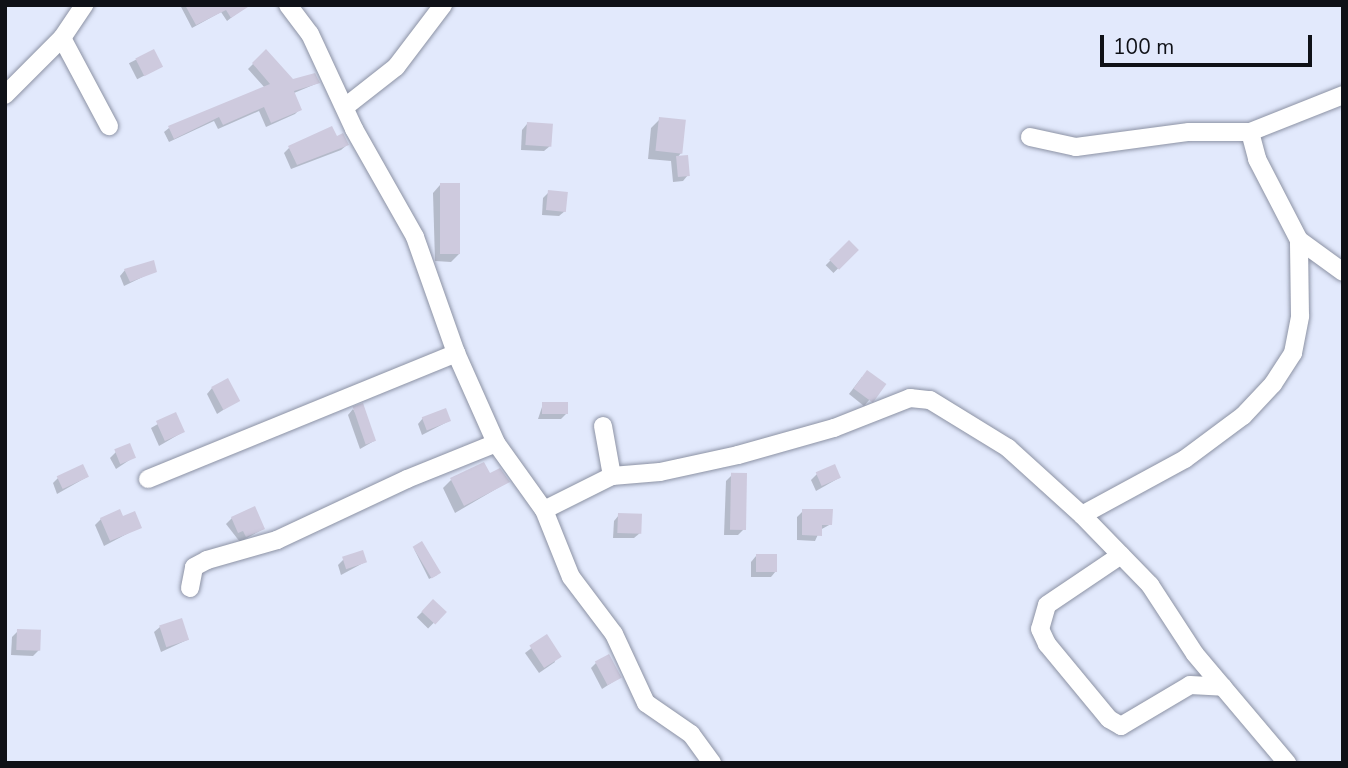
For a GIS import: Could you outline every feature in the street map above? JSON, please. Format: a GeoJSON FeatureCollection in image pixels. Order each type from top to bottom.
{"type":"FeatureCollection","features":[{"type":"Feature","properties":{"kind":"street"},"geometry":{"type":"LineString","coordinates":[[5,95],[62,38],[84,5]]}},
{"type":"Feature","properties":{"kind":"street"},"geometry":{"type":"LineString","coordinates":[[288,5],[310,34],[345,107],[415,237],[456,353],[496,443],[544,510],[571,577],[614,634],[646,703],[691,734],[712,763]]}},
{"type":"Feature","properties":{"kind":"street"},"geometry":{"type":"LineString","coordinates":[[345,107],[396,67],[443,5]]}},
{"type":"Feature","properties":{"kind":"street"},"geometry":{"type":"LineString","coordinates":[[62,38],[109,126]]}},
{"type":"Feature","properties":{"kind":"street"},"geometry":{"type":"LineString","coordinates":[[1030,137],[1076,146],[1189,132],[1250,132],[1343,95]]}},
{"type":"Feature","properties":{"kind":"street"},"geometry":{"type":"LineString","coordinates":[[1250,132],[1257,159],[1299,240],[1343,272]]}},
{"type":"Feature","properties":{"kind":"street"},"geometry":{"type":"LineString","coordinates":[[1082,514],[1185,459],[1243,416],[1273,384],[1293,353],[1300,316],[1299,240]]}},
{"type":"Feature","properties":{"kind":"street"},"geometry":{"type":"LineString","coordinates":[[148,479],[456,353]]}},
{"type":"Feature","properties":{"kind":"street"},"geometry":{"type":"LineString","coordinates":[[544,510],[612,476],[660,472],[738,455],[834,428],[910,398],[930,400],[1008,448],[1082,514],[1150,586],[1223,687],[1287,763]]}},
{"type":"Feature","properties":{"kind":"street"},"geometry":{"type":"LineString","coordinates":[[603,426],[612,476]]}},
{"type":"Feature","properties":{"kind":"street"},"geometry":{"type":"LineString","coordinates":[[190,588],[194,567],[207,560],[277,540],[407,479],[496,443]]}},
{"type":"Feature","properties":{"kind":"street"},"geometry":{"type":"LineString","coordinates":[[1121,555],[1047,605],[1040,629],[1047,644],[1109,719],[1121,726],[1190,685],[1223,687]]}},
{"type":"Feature","properties":{"kind":"building"},"geometry":{"type":"Polygon","coordinates":[[[185,5],[251,5],[231,18],[226,10],[196,25],[185,5]]]}},
{"type":"Feature","properties":{"kind":"building"},"geometry":{"type":"Polygon","coordinates":[[[154,49],[163,67],[144,76],[135,59],[154,49]]]}},
{"type":"Feature","properties":{"kind":"building"},"geometry":{"type":"Polygon","coordinates":[[[266,49],[293,79],[315,73],[320,83],[294,91],[302,110],[271,123],[264,107],[223,125],[219,117],[174,139],[168,126],[270,84],[252,63],[266,49]]]}},
{"type":"Feature","properties":{"kind":"building"},"geometry":{"type":"Polygon","coordinates":[[[659,117],[686,120],[682,154],[655,151],[659,117]]]}},
{"type":"Feature","properties":{"kind":"building"},"geometry":{"type":"Polygon","coordinates":[[[527,122],[553,124],[551,147],[525,145],[527,122]]]}},
{"type":"Feature","properties":{"kind":"building"},"geometry":{"type":"Polygon","coordinates":[[[332,126],[337,136],[343,133],[349,145],[297,165],[288,146],[332,126]]]}},
{"type":"Feature","properties":{"kind":"building"},"geometry":{"type":"Polygon","coordinates":[[[688,155],[690,176],[678,177],[676,156],[688,155]]]}},
{"type":"Feature","properties":{"kind":"building"},"geometry":{"type":"Polygon","coordinates":[[[440,183],[460,183],[460,254],[440,254],[440,183]]]}},
{"type":"Feature","properties":{"kind":"building"},"geometry":{"type":"Polygon","coordinates":[[[548,190],[568,192],[566,212],[546,210],[548,190]]]}},
{"type":"Feature","properties":{"kind":"building"},"geometry":{"type":"Polygon","coordinates":[[[849,240],[859,250],[839,270],[829,260],[849,240]]]}},
{"type":"Feature","properties":{"kind":"building"},"geometry":{"type":"Polygon","coordinates":[[[154,260],[157,272],[130,282],[124,269],[154,260]]]}},
{"type":"Feature","properties":{"kind":"building"},"geometry":{"type":"Polygon","coordinates":[[[867,370],[886,384],[873,403],[853,389],[867,370]]]}},
{"type":"Feature","properties":{"kind":"building"},"geometry":{"type":"Polygon","coordinates":[[[228,378],[240,401],[223,410],[211,387],[228,378]]]}},
{"type":"Feature","properties":{"kind":"building"},"geometry":{"type":"Polygon","coordinates":[[[542,402],[568,402],[568,414],[542,414],[542,402]]]}},
{"type":"Feature","properties":{"kind":"building"},"geometry":{"type":"Polygon","coordinates":[[[363,403],[376,441],[366,444],[353,407],[363,403]]]}},
{"type":"Feature","properties":{"kind":"building"},"geometry":{"type":"Polygon","coordinates":[[[446,408],[451,421],[427,430],[422,417],[446,408]]]}},
{"type":"Feature","properties":{"kind":"building"},"geometry":{"type":"Polygon","coordinates":[[[176,412],[185,432],[165,441],[156,421],[176,412]]]}},
{"type":"Feature","properties":{"kind":"building"},"geometry":{"type":"Polygon","coordinates":[[[130,443],[136,458],[120,464],[114,449],[130,443]]]}},
{"type":"Feature","properties":{"kind":"building"},"geometry":{"type":"Polygon","coordinates":[[[484,462],[490,473],[500,468],[510,482],[464,506],[450,478],[484,462]]]}},
{"type":"Feature","properties":{"kind":"building"},"geometry":{"type":"Polygon","coordinates":[[[83,464],[89,477],[63,489],[57,476],[83,464]]]}},
{"type":"Feature","properties":{"kind":"building"},"geometry":{"type":"Polygon","coordinates":[[[835,464],[841,478],[822,486],[816,472],[835,464]]]}},
{"type":"Feature","properties":{"kind":"building"},"geometry":{"type":"Polygon","coordinates":[[[731,473],[747,473],[746,530],[730,530],[731,473]]]}},
{"type":"Feature","properties":{"kind":"building"},"geometry":{"type":"Polygon","coordinates":[[[255,506],[265,529],[246,537],[243,531],[238,533],[231,517],[255,506]]]}},
{"type":"Feature","properties":{"kind":"building"},"geometry":{"type":"Polygon","coordinates":[[[120,509],[123,516],[135,511],[142,528],[110,541],[100,518],[120,509]]]}},
{"type":"Feature","properties":{"kind":"building"},"geometry":{"type":"Polygon","coordinates":[[[802,509],[833,509],[832,525],[822,525],[822,536],[802,535],[802,509]]]}},
{"type":"Feature","properties":{"kind":"building"},"geometry":{"type":"Polygon","coordinates":[[[618,513],[642,514],[641,534],[617,533],[618,513]]]}},
{"type":"Feature","properties":{"kind":"building"},"geometry":{"type":"Polygon","coordinates":[[[422,541],[441,573],[432,578],[413,547],[422,541]]]}},
{"type":"Feature","properties":{"kind":"building"},"geometry":{"type":"Polygon","coordinates":[[[363,550],[367,562],[346,569],[342,557],[363,550]]]}},
{"type":"Feature","properties":{"kind":"building"},"geometry":{"type":"Polygon","coordinates":[[[756,554],[777,554],[777,572],[756,572],[756,554]]]}},
{"type":"Feature","properties":{"kind":"building"},"geometry":{"type":"Polygon","coordinates":[[[433,599],[447,612],[435,624],[421,611],[433,599]]]}},
{"type":"Feature","properties":{"kind":"building"},"geometry":{"type":"Polygon","coordinates":[[[182,618],[189,640],[166,647],[159,625],[182,618]]]}},
{"type":"Feature","properties":{"kind":"building"},"geometry":{"type":"Polygon","coordinates":[[[17,629],[41,630],[40,651],[16,650],[17,629]]]}},
{"type":"Feature","properties":{"kind":"building"},"geometry":{"type":"Polygon","coordinates":[[[547,634],[562,657],[544,668],[529,645],[547,634]]]}},
{"type":"Feature","properties":{"kind":"building"},"geometry":{"type":"Polygon","coordinates":[[[609,654],[622,678],[608,685],[595,662],[609,654]]]}}]}
